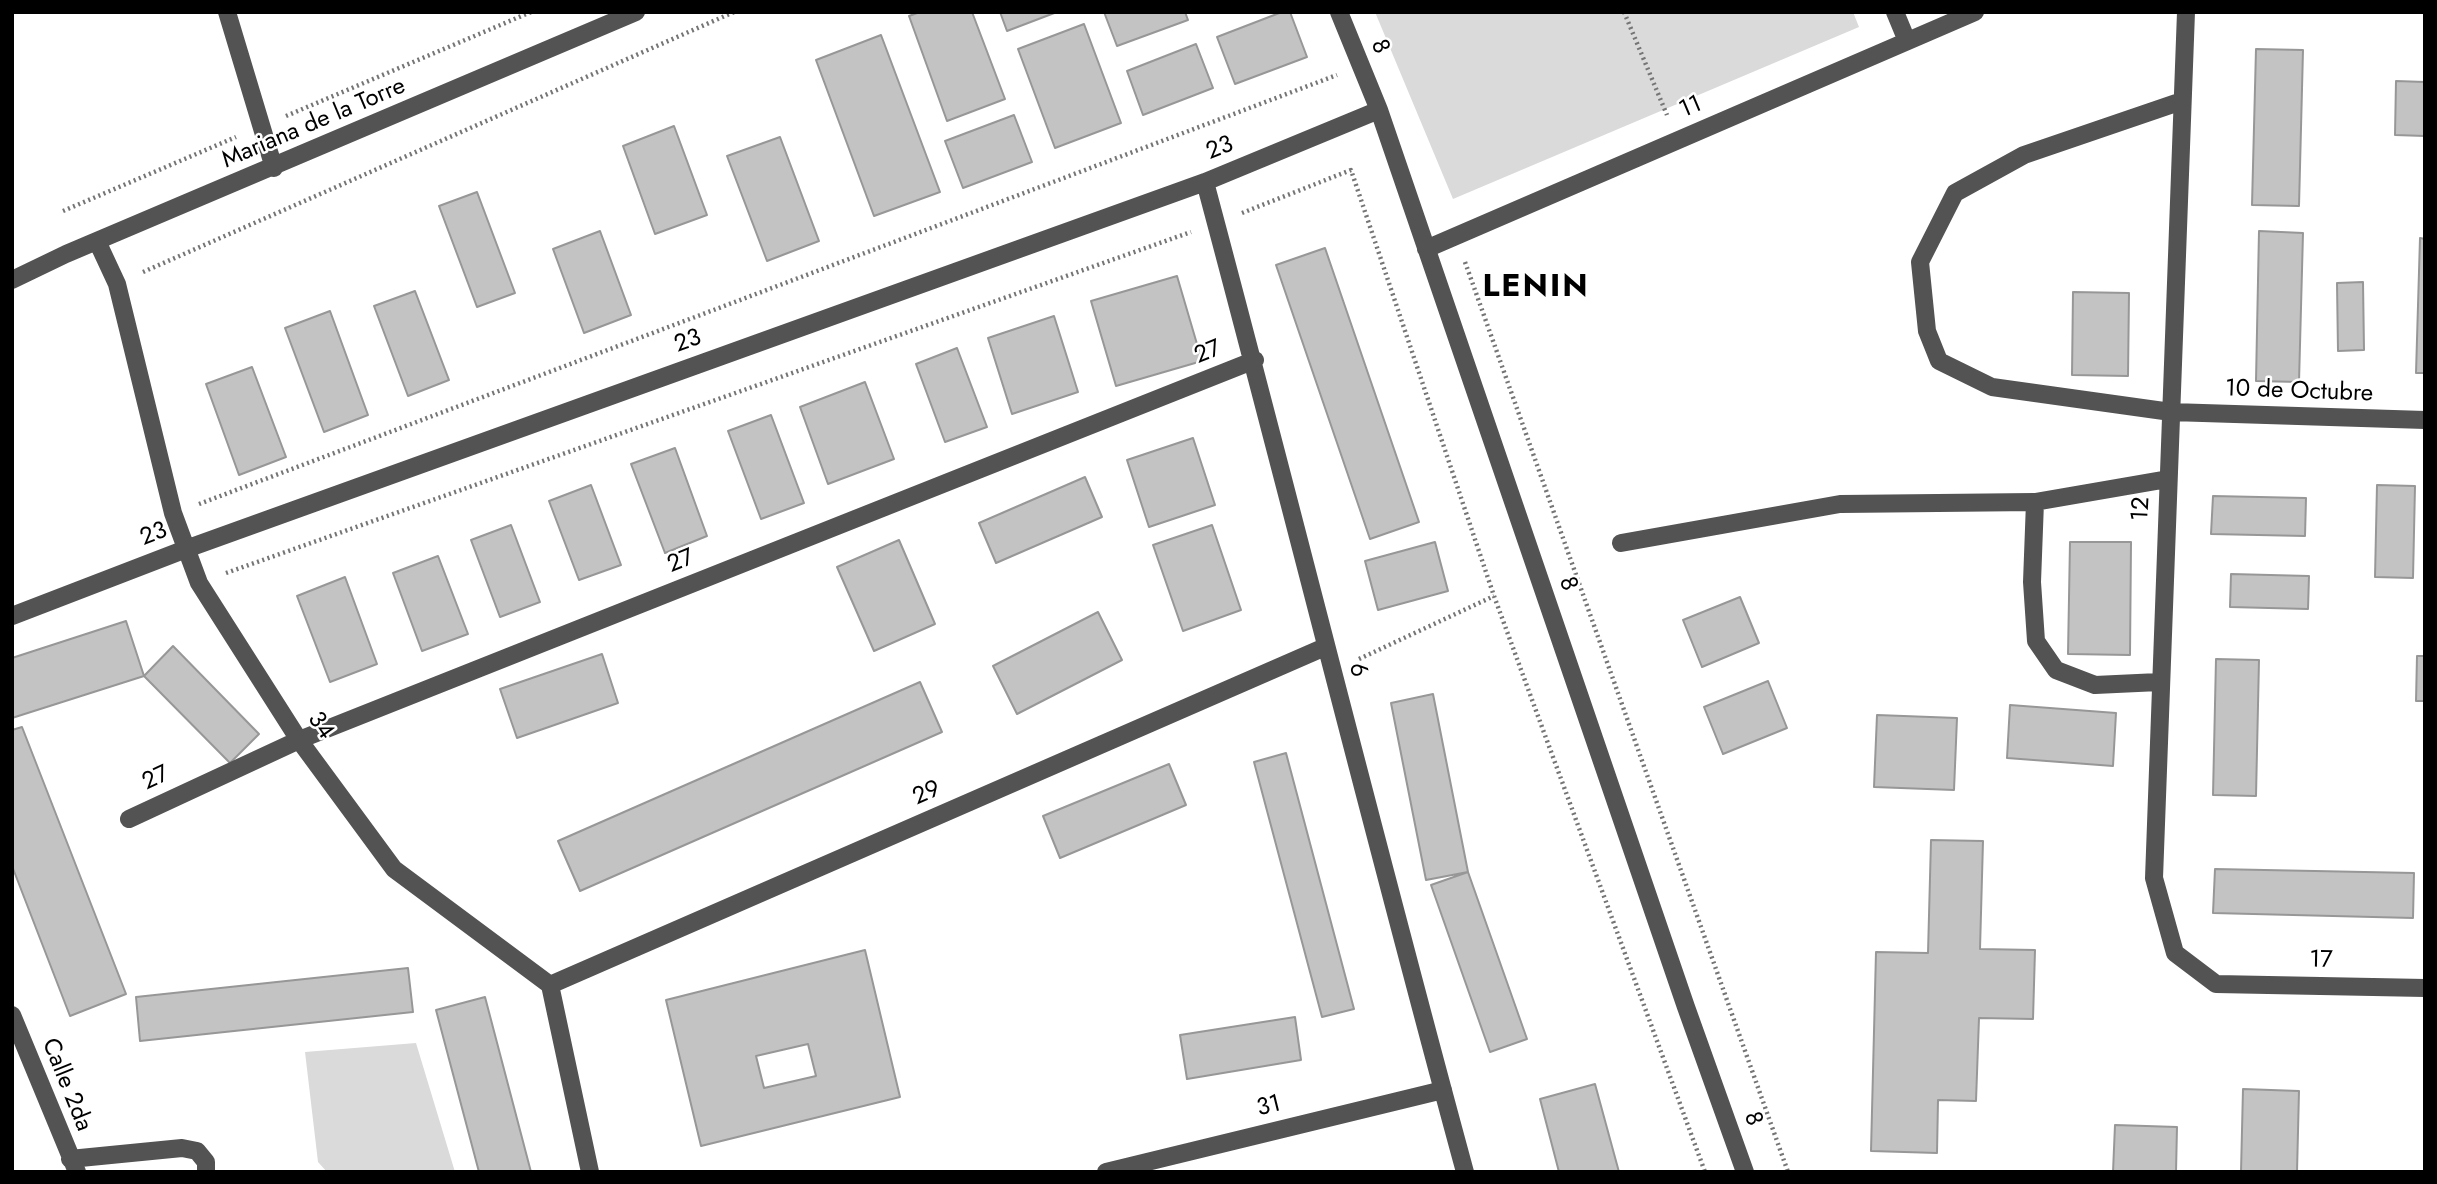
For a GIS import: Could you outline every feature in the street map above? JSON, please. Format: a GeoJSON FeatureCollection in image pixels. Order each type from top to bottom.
{"type":"FeatureCollection","features":[{"type":"Feature","properties":{"kind":"street"},"geometry":{"type":"LineString","coordinates":[[227,12],[274,168]]}},
{"type":"Feature","properties":{"kind":"street","name":"Mariana de la Torre"},"geometry":{"type":"LineString","coordinates":[[12,281],[96,241],[274,168],[636,12]]}},
{"type":"Feature","properties":{"kind":"street","name":"8"},"geometry":{"type":"LineString","coordinates":[[1339,12],[1379,110],[1681,994],[1745,1172]]}},
{"type":"Feature","properties":{"kind":"street"},"geometry":{"type":"LineString","coordinates":[[1895,12],[1907,41]]}},
{"type":"Feature","properties":{"kind":"street","name":"11"},"geometry":{"type":"LineString","coordinates":[[1426,249],[1975,12]]}},
{"type":"Feature","properties":{"kind":"street","name":"12"},"geometry":{"type":"LineString","coordinates":[[2186,12],[2159,681],[2154,878],[2175,953],[2216,985]]}},
{"type":"Feature","properties":{"kind":"street","name":"10 de Octubre"},"geometry":{"type":"LineString","coordinates":[[2182,102],[2024,155],[1955,193],[1920,262],[1927,331],[1939,361],[1992,387],[2171,412],[2425,420]]}},
{"type":"Feature","properties":{"kind":"street","name":"23"},"geometry":{"type":"LineString","coordinates":[[12,616],[186,549],[1205,182],[1379,110]]}},
{"type":"Feature","properties":{"kind":"street","name":"6"},"geometry":{"type":"LineString","coordinates":[[1205,182],[1255,360],[1325,647],[1465,1172]]}},
{"type":"Feature","properties":{"kind":"street","name":"34"},"geometry":{"type":"LineString","coordinates":[[96,241],[117,284],[173,513],[199,583],[299,740],[394,869],[550,985]]}},
{"type":"Feature","properties":{"kind":"street","name":"27"},"geometry":{"type":"LineString","coordinates":[[129,819],[299,740],[1255,360]]}},
{"type":"Feature","properties":{"kind":"street"},"geometry":{"type":"LineString","coordinates":[[1621,543],[1840,504],[2035,502],[2168,479]]}},
{"type":"Feature","properties":{"kind":"street"},"geometry":{"type":"LineString","coordinates":[[2035,502],[2032,582],[2036,641],[2056,670],[2095,684],[2159,681]]}},
{"type":"Feature","properties":{"kind":"street","name":"29"},"geometry":{"type":"LineString","coordinates":[[550,985],[1325,647]]}},
{"type":"Feature","properties":{"kind":"street"},"geometry":{"type":"LineString","coordinates":[[550,985],[590,1172]]}},
{"type":"Feature","properties":{"kind":"street","name":"17"},"geometry":{"type":"LineString","coordinates":[[2216,985],[2425,988]]}},
{"type":"Feature","properties":{"kind":"street","name":"Calle 2da"},"geometry":{"type":"LineString","coordinates":[[12,1015],[73,1166]]}},
{"type":"Feature","properties":{"kind":"street","name":"31"},"geometry":{"type":"LineString","coordinates":[[1107,1172],[1443,1090]]}},
{"type":"Feature","properties":{"kind":"street"},"geometry":{"type":"LineString","coordinates":[[73,1166],[182,1148],[197,1151],[206,1162],[206,1172]]}},
{"type":"Feature","properties":{"kind":"path"},"geometry":{"type":"LineString","coordinates":[[278,120],[531,12]]}},
{"type":"Feature","properties":{"kind":"path"},"geometry":{"type":"LineString","coordinates":[[117,284],[734,12]]}},
{"type":"Feature","properties":{"kind":"path"},"geometry":{"type":"LineString","coordinates":[[1624,12],[1677,141]]}},
{"type":"Feature","properties":{"kind":"path"},"geometry":{"type":"LineString","coordinates":[[173,513],[1361,66]]}},
{"type":"Feature","properties":{"kind":"path"},"geometry":{"type":"LineString","coordinates":[[63,211],[240,136]]}},
{"type":"Feature","properties":{"kind":"path"},"geometry":{"type":"LineString","coordinates":[[199,583],[1216,223],[1351,170],[1494,596],[1705,1172]]}},
{"type":"Feature","properties":{"kind":"path"},"geometry":{"type":"LineString","coordinates":[[1456,236],[1788,1172]]}},
{"type":"Feature","properties":{"kind":"path"},"geometry":{"type":"LineString","coordinates":[[1333,671],[1494,596]]}},
{"type":"Feature","properties":{"kind":"shaded area"},"geometry":{"type":"Polygon","coordinates":[[[1375,12],[1853,12],[1859,27],[1453,199],[1375,12]]]}},
{"type":"Feature","properties":{"kind":"shaded area"},"geometry":{"type":"Polygon","coordinates":[[[416,1043],[455,1172],[327,1172],[318,1162],[305,1052],[416,1043]]]}},
{"type":"Feature","properties":{"kind":"building"},"geometry":{"type":"Polygon","coordinates":[[[920,12],[972,12],[1005,99],[947,121],[909,16],[920,12]]]}},
{"type":"Feature","properties":{"kind":"building"},"geometry":{"type":"Polygon","coordinates":[[[1000,12],[1057,12],[1007,31],[1000,12]]]}},
{"type":"Feature","properties":{"kind":"building"},"geometry":{"type":"Polygon","coordinates":[[[1104,12],[1185,12],[1188,20],[1117,46],[1104,12]]]}},
{"type":"Feature","properties":{"kind":"building"},"geometry":{"type":"Polygon","coordinates":[[[1282,12],[1290,12],[1307,57],[1235,84],[1217,37],[1282,12]]]}},
{"type":"Feature","properties":{"kind":"building"},"geometry":{"type":"Polygon","coordinates":[[[1084,24],[1121,123],[1055,148],[1018,49],[1084,24]]]}},
{"type":"Feature","properties":{"kind":"building"},"geometry":{"type":"Polygon","coordinates":[[[881,35],[940,192],[874,216],[816,60],[881,35]]]}},
{"type":"Feature","properties":{"kind":"building"},"geometry":{"type":"Polygon","coordinates":[[[1196,44],[1213,88],[1143,115],[1127,71],[1196,44]]]}},
{"type":"Feature","properties":{"kind":"building"},"geometry":{"type":"Polygon","coordinates":[[[2256,49],[2303,50],[2299,206],[2252,205],[2256,49]]]}},
{"type":"Feature","properties":{"kind":"building"},"geometry":{"type":"Polygon","coordinates":[[[2396,81],[2425,82],[2425,136],[2395,135],[2396,81]]]}},
{"type":"Feature","properties":{"kind":"building"},"geometry":{"type":"Polygon","coordinates":[[[1014,115],[1032,162],[963,188],[945,141],[1014,115]]]}},
{"type":"Feature","properties":{"kind":"building"},"geometry":{"type":"Polygon","coordinates":[[[674,126],[707,215],[655,234],[623,146],[674,126]]]}},
{"type":"Feature","properties":{"kind":"building"},"geometry":{"type":"Polygon","coordinates":[[[780,137],[819,241],[767,261],[727,156],[780,137]]]}},
{"type":"Feature","properties":{"kind":"building"},"geometry":{"type":"Polygon","coordinates":[[[477,192],[515,293],[477,307],[439,206],[477,192]]]}},
{"type":"Feature","properties":{"kind":"building"},"geometry":{"type":"Polygon","coordinates":[[[600,231],[631,315],[584,333],[553,249],[600,231]]]}},
{"type":"Feature","properties":{"kind":"building"},"geometry":{"type":"Polygon","coordinates":[[[2259,231],[2303,233],[2299,382],[2256,381],[2259,231]]]}},
{"type":"Feature","properties":{"kind":"building"},"geometry":{"type":"Polygon","coordinates":[[[2420,238],[2425,239],[2425,373],[2416,373],[2420,238]]]}},
{"type":"Feature","properties":{"kind":"building"},"geometry":{"type":"Polygon","coordinates":[[[1325,248],[1419,522],[1370,539],[1276,265],[1325,248]]]}},
{"type":"Feature","properties":{"kind":"building"},"geometry":{"type":"Polygon","coordinates":[[[1177,276],[1202,361],[1116,386],[1091,301],[1177,276]]]}},
{"type":"Feature","properties":{"kind":"building"},"geometry":{"type":"Polygon","coordinates":[[[2363,282],[2364,350],[2338,351],[2337,283],[2363,282]]]}},
{"type":"Feature","properties":{"kind":"building"},"geometry":{"type":"Polygon","coordinates":[[[415,291],[449,380],[408,396],[374,306],[415,291]]]}},
{"type":"Feature","properties":{"kind":"building"},"geometry":{"type":"Polygon","coordinates":[[[2073,292],[2129,293],[2128,376],[2072,375],[2073,292]]]}},
{"type":"Feature","properties":{"kind":"building"},"geometry":{"type":"Polygon","coordinates":[[[330,311],[368,415],[324,432],[285,328],[330,311]]]}},
{"type":"Feature","properties":{"kind":"building"},"geometry":{"type":"Polygon","coordinates":[[[1054,316],[1078,392],[1012,414],[988,338],[1054,316]]]}},
{"type":"Feature","properties":{"kind":"building"},"geometry":{"type":"Polygon","coordinates":[[[957,348],[987,427],[945,442],[916,364],[957,348]]]}},
{"type":"Feature","properties":{"kind":"building"},"geometry":{"type":"Polygon","coordinates":[[[252,367],[286,457],[239,475],[206,384],[252,367]]]}},
{"type":"Feature","properties":{"kind":"building"},"geometry":{"type":"Polygon","coordinates":[[[865,382],[894,459],[828,484],[800,407],[865,382]]]}},
{"type":"Feature","properties":{"kind":"building"},"geometry":{"type":"Polygon","coordinates":[[[771,415],[804,503],[761,519],[728,431],[771,415]]]}},
{"type":"Feature","properties":{"kind":"building"},"geometry":{"type":"Polygon","coordinates":[[[1193,438],[1215,505],[1149,527],[1127,460],[1193,438]]]}},
{"type":"Feature","properties":{"kind":"building"},"geometry":{"type":"Polygon","coordinates":[[[675,448],[707,536],[665,553],[631,464],[675,448]]]}},
{"type":"Feature","properties":{"kind":"building"},"geometry":{"type":"Polygon","coordinates":[[[1085,477],[1102,517],[996,563],[979,523],[1085,477]]]}},
{"type":"Feature","properties":{"kind":"building"},"geometry":{"type":"Polygon","coordinates":[[[591,485],[621,565],[579,580],[549,501],[591,485]]]}},
{"type":"Feature","properties":{"kind":"building"},"geometry":{"type":"Polygon","coordinates":[[[2377,485],[2415,486],[2413,578],[2375,577],[2377,485]]]}},
{"type":"Feature","properties":{"kind":"building"},"geometry":{"type":"Polygon","coordinates":[[[2213,496],[2306,498],[2305,536],[2211,534],[2213,496]]]}},
{"type":"Feature","properties":{"kind":"building"},"geometry":{"type":"Polygon","coordinates":[[[511,525],[540,602],[500,617],[471,540],[511,525]]]}},
{"type":"Feature","properties":{"kind":"building"},"geometry":{"type":"Polygon","coordinates":[[[1212,525],[1241,610],[1183,631],[1153,545],[1212,525]]]}},
{"type":"Feature","properties":{"kind":"building"},"geometry":{"type":"Polygon","coordinates":[[[899,540],[935,624],[874,651],[837,567],[899,540]]]}},
{"type":"Feature","properties":{"kind":"building"},"geometry":{"type":"Polygon","coordinates":[[[1435,542],[1448,591],[1378,610],[1365,561],[1435,542]]]}},
{"type":"Feature","properties":{"kind":"building"},"geometry":{"type":"Polygon","coordinates":[[[2070,542],[2131,542],[2130,655],[2068,654],[2070,542]]]}},
{"type":"Feature","properties":{"kind":"building"},"geometry":{"type":"Polygon","coordinates":[[[438,556],[468,634],[422,651],[393,573],[438,556]]]}},
{"type":"Feature","properties":{"kind":"building"},"geometry":{"type":"Polygon","coordinates":[[[2231,574],[2309,576],[2308,609],[2230,607],[2231,574]]]}},
{"type":"Feature","properties":{"kind":"building"},"geometry":{"type":"Polygon","coordinates":[[[345,577],[377,664],[330,682],[297,596],[345,577]]]}},
{"type":"Feature","properties":{"kind":"building"},"geometry":{"type":"Polygon","coordinates":[[[1740,597],[1759,643],[1702,667],[1683,620],[1740,597]]]}},
{"type":"Feature","properties":{"kind":"building"},"geometry":{"type":"Polygon","coordinates":[[[1098,612],[1122,660],[1017,714],[993,666],[1098,612]]]}},
{"type":"Feature","properties":{"kind":"building"},"geometry":{"type":"Polygon","coordinates":[[[126,621],[144,676],[12,718],[12,658],[126,621]]]}},
{"type":"Feature","properties":{"kind":"building"},"geometry":{"type":"Polygon","coordinates":[[[173,646],[259,734],[230,763],[144,676],[173,646]]]}},
{"type":"Feature","properties":{"kind":"building"},"geometry":{"type":"Polygon","coordinates":[[[602,654],[618,703],[517,738],[500,689],[602,654]]]}},
{"type":"Feature","properties":{"kind":"building"},"geometry":{"type":"Polygon","coordinates":[[[2417,656],[2425,656],[2425,701],[2416,701],[2417,656]]]}},
{"type":"Feature","properties":{"kind":"building"},"geometry":{"type":"Polygon","coordinates":[[[2216,659],[2259,660],[2256,796],[2213,795],[2216,659]]]}},
{"type":"Feature","properties":{"kind":"building"},"geometry":{"type":"Polygon","coordinates":[[[1768,681],[1787,728],[1723,754],[1704,707],[1768,681]]]}},
{"type":"Feature","properties":{"kind":"building"},"geometry":{"type":"Polygon","coordinates":[[[920,682],[942,732],[580,891],[558,841],[920,682]]]}},
{"type":"Feature","properties":{"kind":"building"},"geometry":{"type":"Polygon","coordinates":[[[1433,694],[1468,872],[1426,880],[1391,703],[1433,694]]]}},
{"type":"Feature","properties":{"kind":"building"},"geometry":{"type":"Polygon","coordinates":[[[2010,705],[2116,713],[2113,766],[2007,758],[2010,705]]]}},
{"type":"Feature","properties":{"kind":"building"},"geometry":{"type":"Polygon","coordinates":[[[1877,715],[1957,718],[1954,790],[1874,787],[1877,715]]]}},
{"type":"Feature","properties":{"kind":"building"},"geometry":{"type":"Polygon","coordinates":[[[22,727],[126,994],[70,1016],[12,866],[12,730],[22,727]]]}},
{"type":"Feature","properties":{"kind":"building"},"geometry":{"type":"Polygon","coordinates":[[[1286,753],[1354,1009],[1322,1017],[1254,762],[1286,753]]]}},
{"type":"Feature","properties":{"kind":"building"},"geometry":{"type":"Polygon","coordinates":[[[1169,764],[1186,805],[1060,858],[1043,816],[1169,764]]]}},
{"type":"Feature","properties":{"kind":"building"},"geometry":{"type":"Polygon","coordinates":[[[1931,840],[1983,841],[1980,949],[2035,950],[2033,1019],[1979,1018],[1976,1101],[1938,1100],[1937,1153],[1871,1151],[1876,952],[1928,953],[1931,840]]]}},
{"type":"Feature","properties":{"kind":"building"},"geometry":{"type":"Polygon","coordinates":[[[2215,869],[2414,873],[2413,918],[2213,913],[2215,869]]]}},
{"type":"Feature","properties":{"kind":"building"},"geometry":{"type":"Polygon","coordinates":[[[1468,872],[1527,1039],[1490,1052],[1431,885],[1468,872]]]}},
{"type":"Feature","properties":{"kind":"building"},"geometry":{"type":"Polygon","coordinates":[[[865,950],[900,1097],[701,1146],[666,1000],[865,950]],[[808,1044],[756,1056],[764,1088],[816,1076],[808,1044]]]}},
{"type":"Feature","properties":{"kind":"building"},"geometry":{"type":"Polygon","coordinates":[[[408,968],[413,1012],[140,1041],[136,997],[408,968]]]}},
{"type":"Feature","properties":{"kind":"building"},"geometry":{"type":"Polygon","coordinates":[[[485,997],[531,1172],[479,1172],[436,1010],[485,997]]]}},
{"type":"Feature","properties":{"kind":"building"},"geometry":{"type":"Polygon","coordinates":[[[1295,1017],[1301,1060],[1187,1079],[1180,1035],[1295,1017]]]}},
{"type":"Feature","properties":{"kind":"building"},"geometry":{"type":"Polygon","coordinates":[[[1595,1084],[1619,1172],[1559,1172],[1540,1099],[1595,1084]]]}},
{"type":"Feature","properties":{"kind":"building"},"geometry":{"type":"Polygon","coordinates":[[[2243,1089],[2299,1091],[2297,1172],[2241,1172],[2243,1089]]]}},
{"type":"Feature","properties":{"kind":"building"},"geometry":{"type":"Polygon","coordinates":[[[2115,1125],[2177,1127],[2176,1172],[2113,1172],[2115,1125]]]}},
{"type":"Feature","properties":{"kind":"district","name":"LENIN"},"geometry":{"type":"Point","coordinates":[1536,288]}}]}
